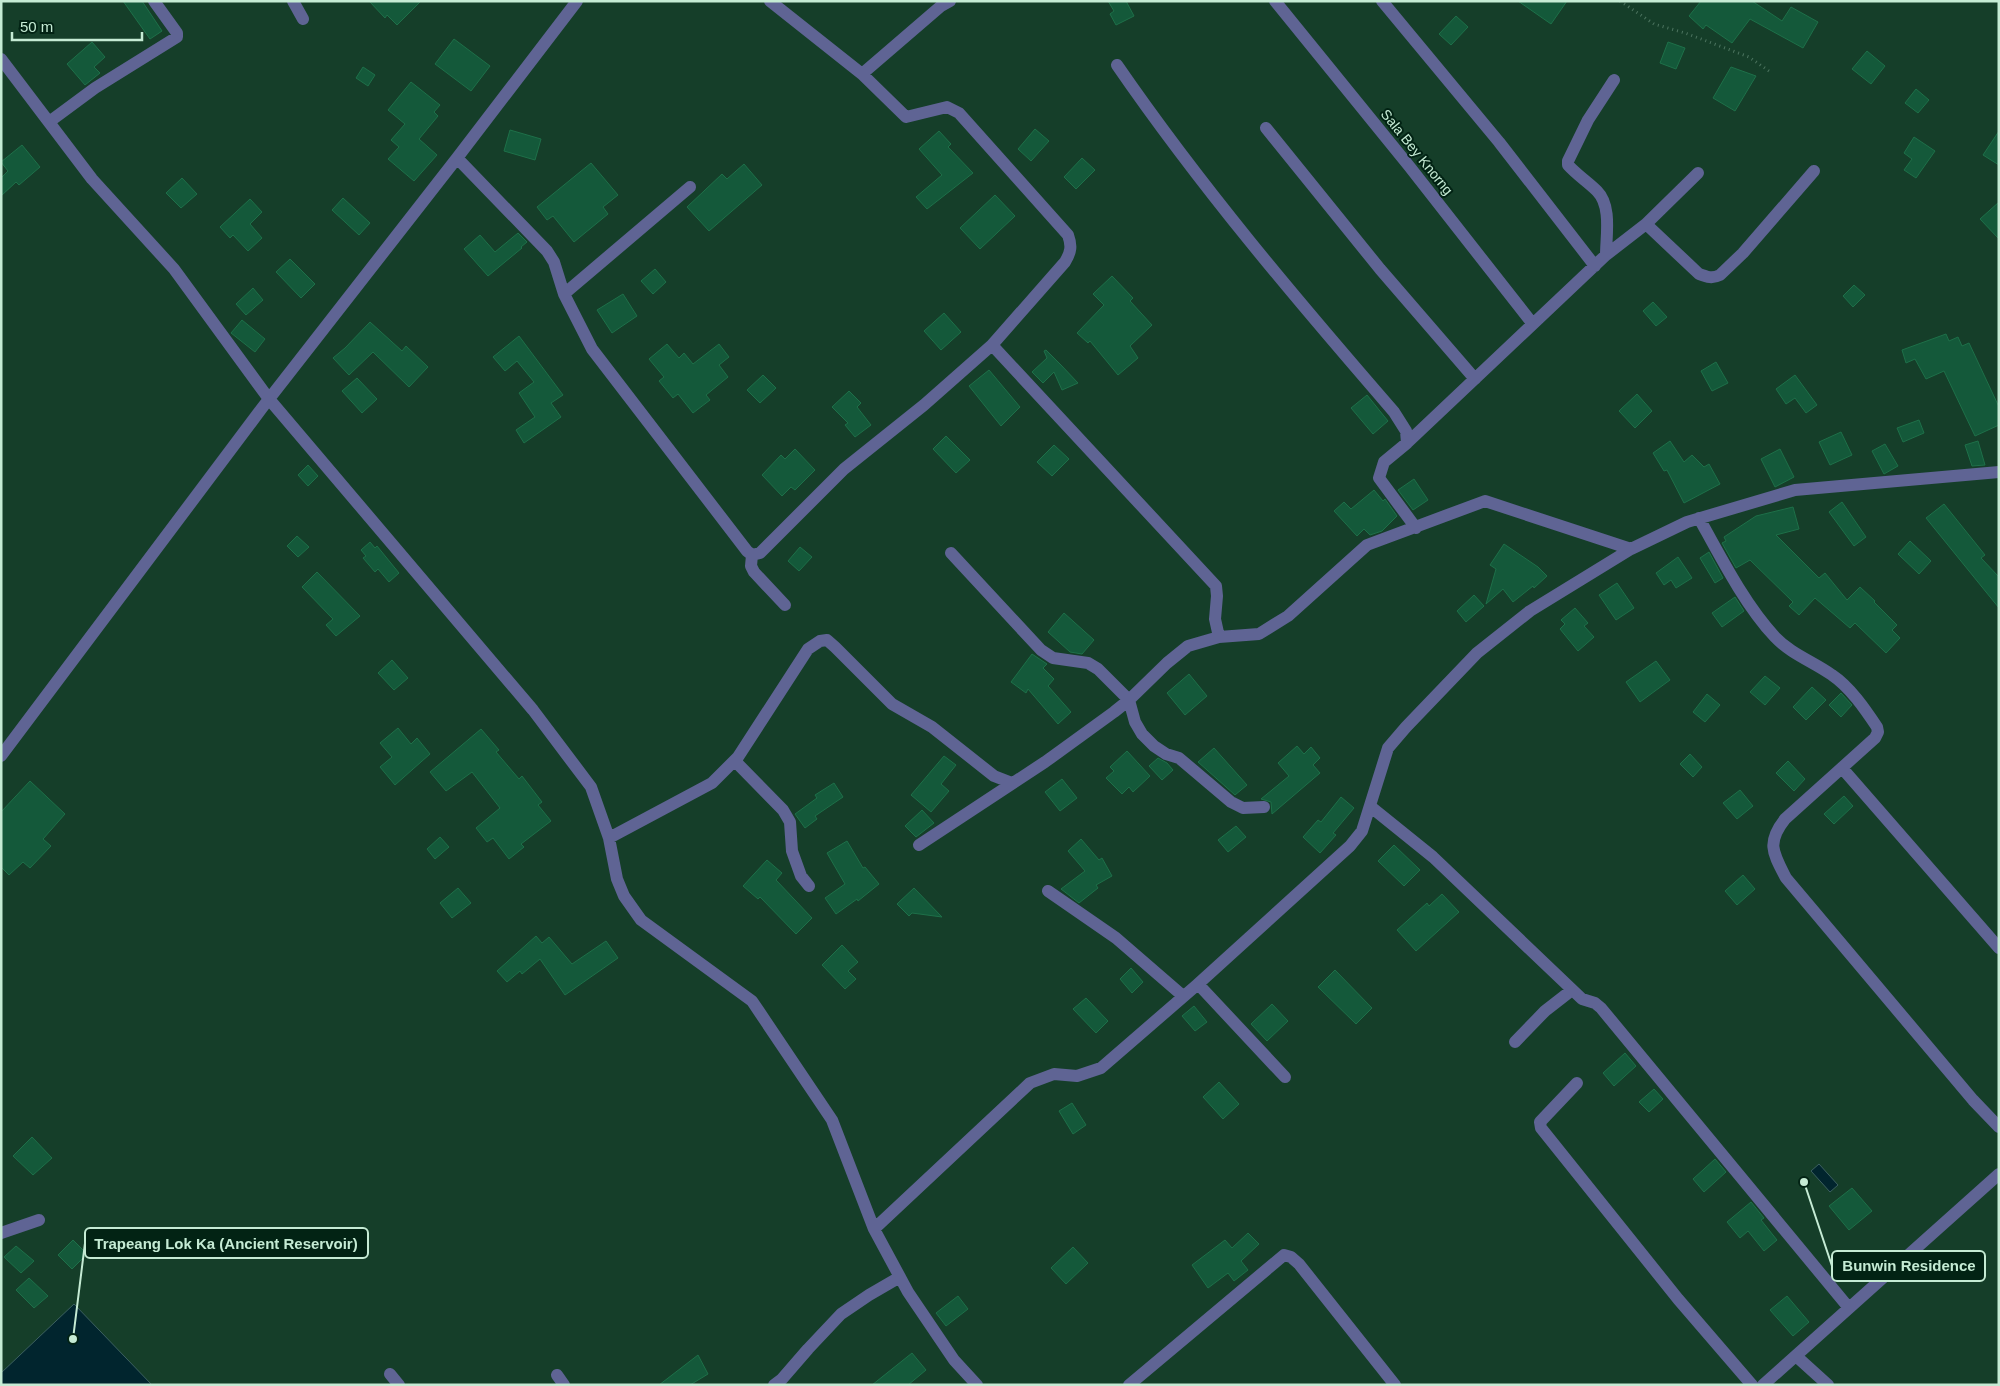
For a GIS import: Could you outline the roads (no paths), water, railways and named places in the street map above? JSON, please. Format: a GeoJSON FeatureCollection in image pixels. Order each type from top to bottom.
{"type":"FeatureCollection","features":[{"type":"Feature","properties":{"kind":"street"},"geometry":{"type":"LineString","coordinates":[[49,122],[95,88],[177,37],[177,33],[154,1]]}},
{"type":"Feature","properties":{"kind":"street"},"geometry":{"type":"LineString","coordinates":[[293,1],[303,19]]}},
{"type":"Feature","properties":{"kind":"street"},"geometry":{"type":"LineString","coordinates":[[1,756],[243,433],[458,158],[577,1]]}},
{"type":"Feature","properties":{"kind":"street"},"geometry":{"type":"LineString","coordinates":[[752,555],[760,553],[844,469],[924,405],[992,345],[1065,262],[1070,253],[1071,244],[1068,235],[959,113],[947,107],[906,117],[862,74],[770,1]]}},
{"type":"Feature","properties":{"kind":"street"},"geometry":{"type":"LineString","coordinates":[[862,74],[941,6],[950,1]]}},
{"type":"Feature","properties":{"kind":"street","name":"Sala Bey Knorng"},"geometry":{"type":"LineString","coordinates":[[1276,1],[1532,323]]}},
{"type":"Feature","properties":{"kind":"street"},"geometry":{"type":"LineString","coordinates":[[1382,1],[1499,142],[1595,266]]}},
{"type":"Feature","properties":{"kind":"street"},"geometry":{"type":"LineString","coordinates":[[1,59],[92,179],[174,269],[266,404],[533,710],[591,787],[609,838],[617,879],[624,896],[641,920],[752,1001],[832,1120],[874,1229],[900,1277],[954,1360],[977,1385]]}},
{"type":"Feature","properties":{"kind":"street"},"geometry":{"type":"LineString","coordinates":[[1117,65],[1157,122],[1260,255],[1394,412],[1406,431],[1407,443]]}},
{"type":"Feature","properties":{"kind":"street"},"geometry":{"type":"LineString","coordinates":[[1606,255],[1606,211],[1604,202],[1597,190],[1568,165],[1568,160],[1588,120],[1614,80]]}},
{"type":"Feature","properties":{"kind":"street"},"geometry":{"type":"LineString","coordinates":[[1266,128],[1380,269],[1474,379]]}},
{"type":"Feature","properties":{"kind":"street"},"geometry":{"type":"LineString","coordinates":[[458,158],[547,252],[554,262],[564,294],[582,332],[604,366],[752,555]]}},
{"type":"Feature","properties":{"kind":"street"},"geometry":{"type":"LineString","coordinates":[[1646,224],[1699,274],[1708,278],[1716,278],[1743,253],[1814,171]]}},
{"type":"Feature","properties":{"kind":"street"},"geometry":{"type":"LineString","coordinates":[[1416,528],[1379,478],[1384,462],[1407,443],[1606,255],[1646,224],[1698,173]]}},
{"type":"Feature","properties":{"kind":"street"},"geometry":{"type":"LineString","coordinates":[[564,294],[690,187]]}},
{"type":"Feature","properties":{"kind":"street"},"geometry":{"type":"LineString","coordinates":[[992,345],[1216,586],[1215,619],[1219,637]]}},
{"type":"Feature","properties":{"kind":"street"},"geometry":{"type":"LineString","coordinates":[[874,1229],[1030,1083],[1054,1074],[1077,1076],[1101,1068],[1198,984],[1350,846],[1362,831],[1371,808],[1388,748],[1477,653],[1530,611],[1631,549],[1699,518],[1795,490],[1999,472]]}},
{"type":"Feature","properties":{"kind":"street"},"geometry":{"type":"LineString","coordinates":[[919,844],[1012,783],[1130,700],[1167,663],[1188,646],[1219,637],[1259,634],[1288,616],[1367,545],[1485,501],[1631,549]]}},
{"type":"Feature","properties":{"kind":"street"},"geometry":{"type":"LineString","coordinates":[[1699,518],[1741,588],[1776,638],[1796,654],[1834,676],[1857,700],[1877,727],[1878,732],[1875,738],[1777,828],[1773,836],[1773,844],[1778,864],[1786,878],[1973,1100],[1999,1128]]}},
{"type":"Feature","properties":{"kind":"street"},"geometry":{"type":"LineString","coordinates":[[950,553],[1041,650],[1053,658],[1088,663],[1098,669],[1130,700],[1135,722],[1142,734],[1154,746],[1166,754],[1179,758],[1231,802],[1243,808],[1264,807]]}},
{"type":"Feature","properties":{"kind":"street"},"geometry":{"type":"LineString","coordinates":[[752,555],[751,566],[754,572],[785,605]]}},
{"type":"Feature","properties":{"kind":"street"},"geometry":{"type":"LineString","coordinates":[[609,838],[712,784],[735,761],[808,649],[820,641],[828,640],[892,704],[932,727],[994,776],[1012,783]]}},
{"type":"Feature","properties":{"kind":"street"},"geometry":{"type":"LineString","coordinates":[[735,761],[783,810],[790,822],[792,851],[801,876],[809,886]]}},
{"type":"Feature","properties":{"kind":"street"},"geometry":{"type":"LineString","coordinates":[[1842,768],[1999,948]]}},
{"type":"Feature","properties":{"kind":"street"},"geometry":{"type":"LineString","coordinates":[[1371,808],[1433,856],[1582,999],[1595,1003],[1601,1008],[1849,1308]]}},
{"type":"Feature","properties":{"kind":"street"},"geometry":{"type":"LineString","coordinates":[[1048,891],[1116,938],[1183,996]]}},
{"type":"Feature","properties":{"kind":"street"},"geometry":{"type":"LineString","coordinates":[[1198,984],[1285,1077]]}},
{"type":"Feature","properties":{"kind":"street"},"geometry":{"type":"LineString","coordinates":[[1515,1042],[1545,1011],[1572,990]]}},
{"type":"Feature","properties":{"kind":"street"},"geometry":{"type":"LineString","coordinates":[[1577,1083],[1540,1122],[1541,1128],[1678,1299],[1752,1385]]}},
{"type":"Feature","properties":{"kind":"street"},"geometry":{"type":"LineString","coordinates":[[1763,1385],[1999,1174]]}},
{"type":"Feature","properties":{"kind":"street"},"geometry":{"type":"LineString","coordinates":[[1,1233],[39,1220]]}},
{"type":"Feature","properties":{"kind":"street"},"geometry":{"type":"LineString","coordinates":[[1130,1385],[1284,1255],[1291,1257],[1299,1264],[1395,1385]]}},
{"type":"Feature","properties":{"kind":"street"},"geometry":{"type":"LineString","coordinates":[[774,1385],[782,1379],[808,1348],[841,1314],[868,1294],[900,1277]]}},
{"type":"Feature","properties":{"kind":"street"},"geometry":{"type":"LineString","coordinates":[[1796,1356],[1828,1385]]}},
{"type":"Feature","properties":{"kind":"street"},"geometry":{"type":"LineString","coordinates":[[390,1374],[399,1385]]}},
{"type":"Feature","properties":{"kind":"water"},"geometry":{"type":"Polygon","coordinates":[[[1819,1164],[1838,1185],[1830,1192],[1811,1171],[1819,1164]]]}},
{"type":"Feature","properties":{"kind":"water"},"geometry":{"type":"Polygon","coordinates":[[[74,1304],[152,1385],[1,1385],[1,1373],[74,1304]]]}},
{"type":"Feature","properties":{"kind":"place","name":"Bunwin Residence"},"geometry":{"type":"Point","coordinates":[1804,1182]}},
{"type":"Feature","properties":{"kind":"place","name":"Trapeang Lok Ka (Ancient Reservoir)"},"geometry":{"type":"Point","coordinates":[73,1339]}}]}
